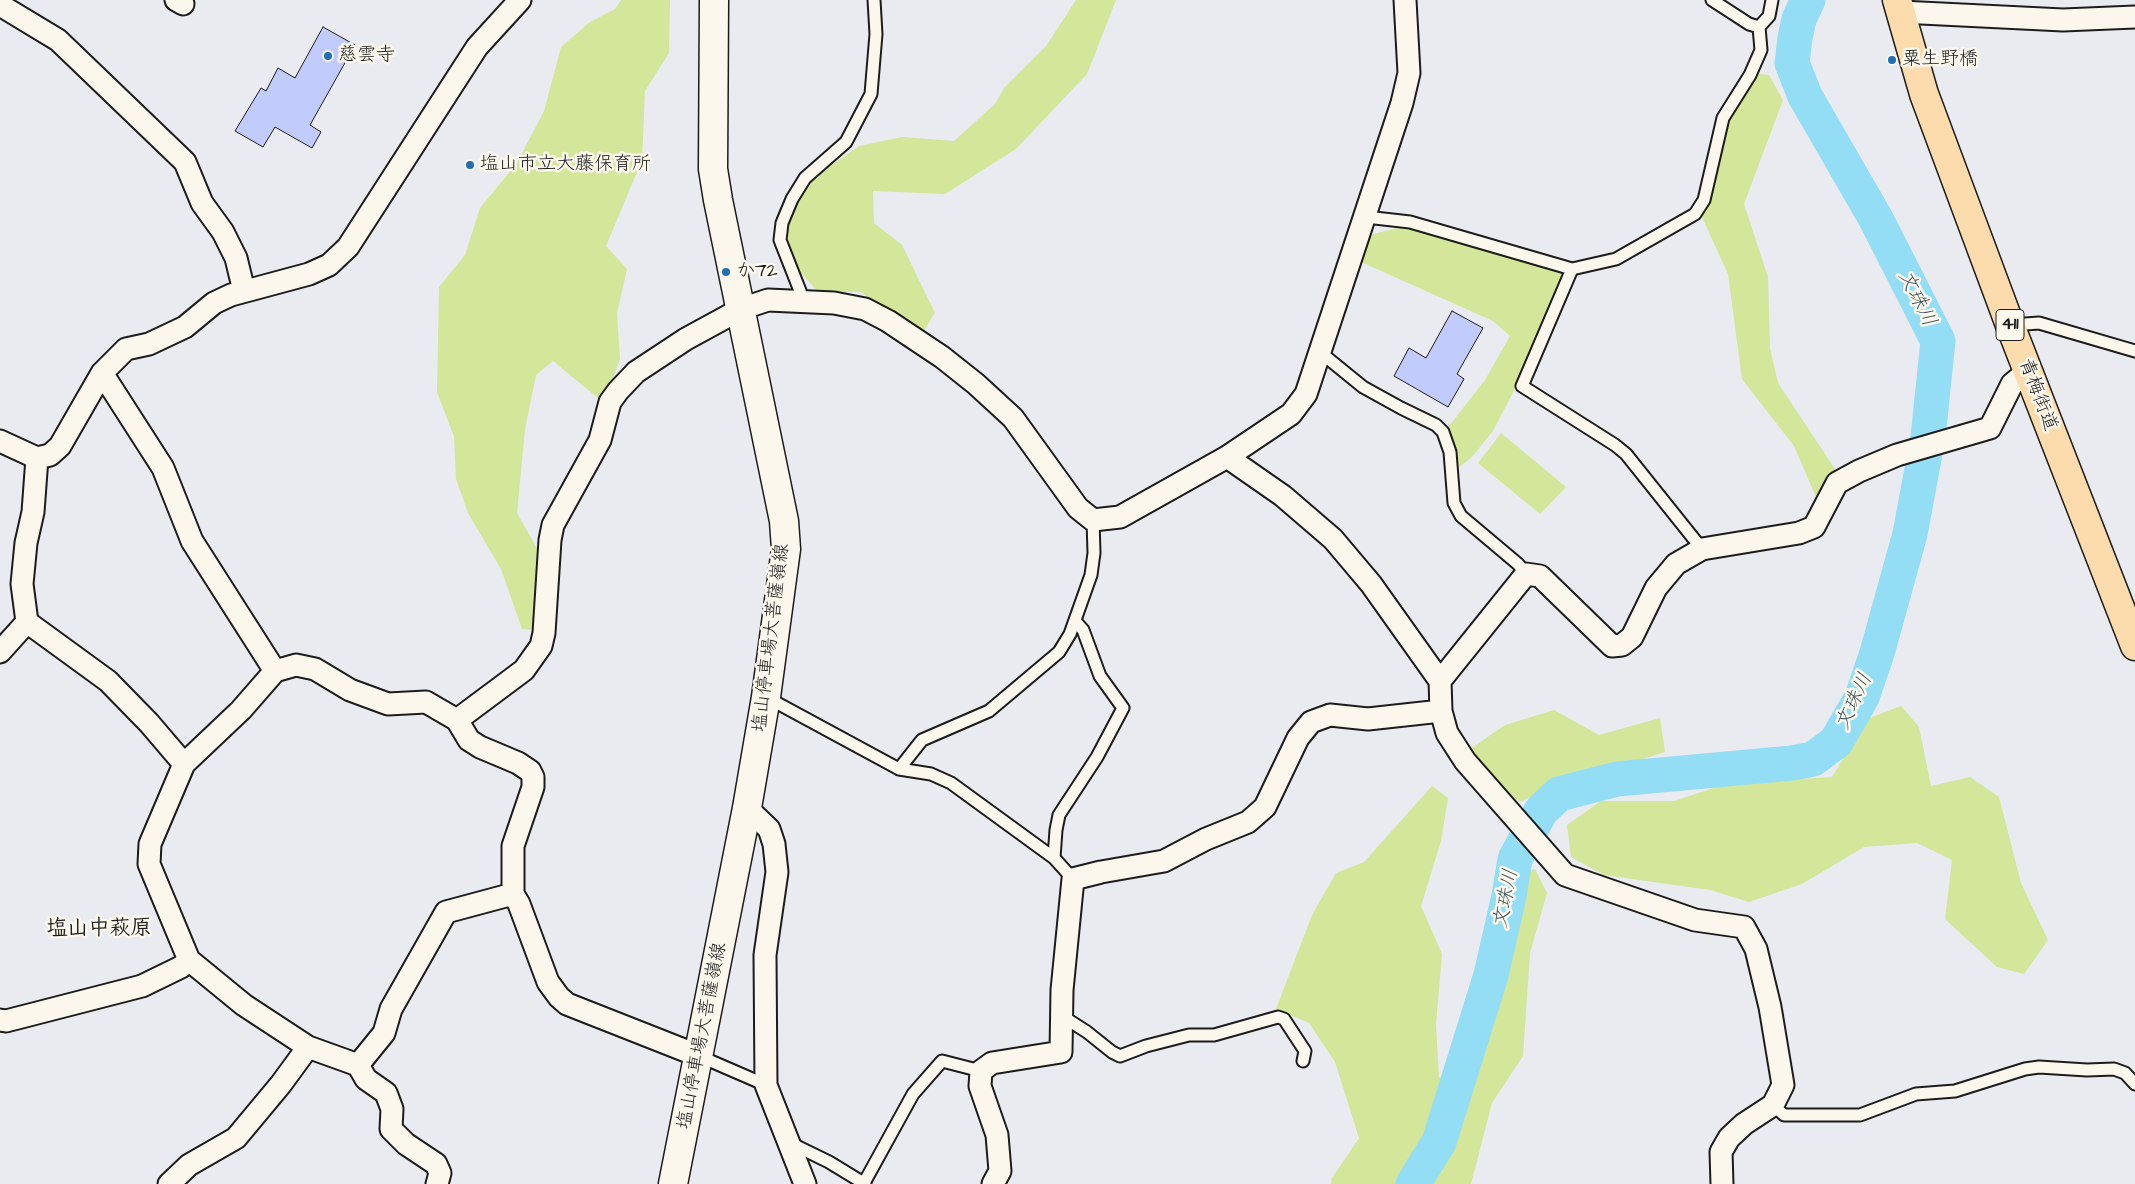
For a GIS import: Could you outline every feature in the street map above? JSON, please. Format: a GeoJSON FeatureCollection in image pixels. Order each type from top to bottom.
{"type":"FeatureCollection","features":[{"type":"Feature","properties":{"kind":"highway","name":"青梅街道"},"geometry":{"type":"LineString","coordinates":[[1899,6],[1924,94],[2010,325],[2135,646]]}},
{"type":"Feature","properties":{"kind":"main road","name":"塩山停車場大菩薩嶺線"},"geometry":{"type":"LineString","coordinates":[[673,1184],[747,808],[766,697],[786,549],[784,521],[713,169],[714,0]]}},
{"type":"Feature","properties":{"kind":"street"},"geometry":{"type":"LineString","coordinates":[[0,441],[37,458],[50,455],[60,446],[102,373],[126,349],[149,344],[185,327],[214,303],[244,291],[309,274],[329,265],[348,246],[477,48],[520,0]]}},
{"type":"Feature","properties":{"kind":"street"},"geometry":{"type":"LineString","coordinates":[[457,720],[524,670],[541,646],[544,633],[550,540],[553,525],[600,440],[610,402],[636,372],[686,339],[740,309],[768,300],[834,303],[865,309],[888,321],[942,357],[976,384],[1013,418],[1078,508],[1093,520],[1120,516],[1227,457],[1291,414],[1306,394],[1366,217],[1410,73],[1401,1]]}},
{"type":"Feature","properties":{"kind":"street"},"geometry":{"type":"LineString","coordinates":[[0,5],[58,40],[185,162],[202,204],[223,232],[236,258],[244,291]]}},
{"type":"Feature","properties":{"kind":"street"},"geometry":{"type":"LineString","coordinates":[[1899,6],[2063,20],[2135,17]]}},
{"type":"Feature","properties":{"kind":"street"},"geometry":{"type":"LineString","coordinates":[[1440,681],[1526,574],[1540,576],[1612,646],[1622,645],[1632,637],[1656,588],[1676,564],[1702,549],[1799,533],[1814,527],[1837,483],[1897,454],[1990,428],[2012,384],[2028,371]]}},
{"type":"Feature","properties":{"kind":"street"},"geometry":{"type":"LineString","coordinates":[[102,373],[163,468],[192,541],[275,671]]}},
{"type":"Feature","properties":{"kind":"street"},"geometry":{"type":"LineString","coordinates":[[1227,457],[1283,496],[1334,539],[1371,584],[1440,681],[1441,711],[1447,732],[1465,761],[1565,875],[1695,920],[1744,927],[1756,949],[1770,1007],[1783,1085],[1773,1105],[1744,1124],[1729,1138],[1721,1152],[1722,1184]]}},
{"type":"Feature","properties":{"kind":"street"},"geometry":{"type":"LineString","coordinates":[[37,458],[33,512],[26,543],[22,584],[27,622],[108,681],[149,723],[184,764]]}},
{"type":"Feature","properties":{"kind":"street"},"geometry":{"type":"LineString","coordinates":[[0,652],[27,622]]}},
{"type":"Feature","properties":{"kind":"street"},"geometry":{"type":"LineString","coordinates":[[437,1184],[440,1173],[436,1164],[406,1144],[392,1130],[392,1109],[386,1092],[366,1079],[358,1066],[308,1047],[244,1005],[189,960],[149,864],[150,844],[184,764],[242,710],[275,671],[296,665],[315,669],[350,690],[388,704],[426,702],[457,720],[469,740],[480,747],[518,763],[530,771],[534,787],[513,846],[513,894],[519,904],[548,982],[567,1004],[699,1056]]}},
{"type":"Feature","properties":{"kind":"street"},"geometry":{"type":"LineString","coordinates":[[993,1184],[1000,1171],[996,1135],[980,1086],[981,1072],[992,1063],[1061,1052],[1062,990],[1073,879],[1164,861],[1206,838],[1248,822],[1265,807],[1298,738],[1311,722],[1330,715],[1368,719],[1441,711]]}},
{"type":"Feature","properties":{"kind":"street"},"geometry":{"type":"LineString","coordinates":[[747,808],[769,828],[774,844],[777,872],[765,955],[766,1085],[805,1184]]}},
{"type":"Feature","properties":{"kind":"street"},"geometry":{"type":"LineString","coordinates":[[358,1066],[384,1033],[391,1009],[446,912],[513,894]]}},
{"type":"Feature","properties":{"kind":"street"},"geometry":{"type":"LineString","coordinates":[[0,1020],[6,1021],[142,986],[180,967],[189,960]]}},
{"type":"Feature","properties":{"kind":"street"},"geometry":{"type":"LineString","coordinates":[[169,1184],[189,1165],[236,1138],[281,1084],[308,1047]]}},
{"type":"Feature","properties":{"kind":"lane"},"geometry":{"type":"LineString","coordinates":[[804,301],[780,240],[782,223],[792,199],[804,178],[846,142],[871,94],[876,34],[874,0]]}},
{"type":"Feature","properties":{"kind":"lane"},"geometry":{"type":"LineString","coordinates":[[1712,0],[1749,24],[1759,26]]}},
{"type":"Feature","properties":{"kind":"lane"},"geometry":{"type":"LineString","coordinates":[[1366,217],[1410,222],[1572,269],[1616,259],[1695,214],[1704,200],[1723,118],[1750,75],[1761,50],[1759,26],[1769,16],[1772,0]]}},
{"type":"Feature","properties":{"kind":"lane"},"geometry":{"type":"LineString","coordinates":[[1572,269],[1522,386],[1615,444],[1626,454],[1702,549]]}},
{"type":"Feature","properties":{"kind":"lane"},"geometry":{"type":"LineString","coordinates":[[2010,325],[2039,323],[2135,351]]}},
{"type":"Feature","properties":{"kind":"lane"},"geometry":{"type":"LineString","coordinates":[[1320,352],[1364,386],[1401,408],[1436,425],[1443,432],[1450,452],[1454,504],[1461,516],[1518,564],[1526,574]]}},
{"type":"Feature","properties":{"kind":"lane"},"geometry":{"type":"LineString","coordinates":[[899,769],[922,740],[989,711],[1059,652],[1070,634],[1091,575],[1094,554],[1093,520]]}},
{"type":"Feature","properties":{"kind":"lane"},"geometry":{"type":"LineString","coordinates":[[1054,858],[1056,830],[1060,815],[1097,757],[1123,708],[1100,676],[1083,630],[1075,621]]}},
{"type":"Feature","properties":{"kind":"lane"},"geometry":{"type":"LineString","coordinates":[[766,697],[899,769],[932,774],[951,783],[1054,858],[1073,879]]}},
{"type":"Feature","properties":{"kind":"lane"},"geometry":{"type":"LineString","coordinates":[[1062,1016],[1120,1056],[1146,1046],[1189,1034],[1214,1035],[1278,1017],[1284,1019],[1304,1051],[1303,1062]]}},
{"type":"Feature","properties":{"kind":"lane"},"geometry":{"type":"LineString","coordinates":[[699,1056],[766,1085]]}},
{"type":"Feature","properties":{"kind":"lane"},"geometry":{"type":"LineString","coordinates":[[789,1142],[829,1162],[865,1184],[913,1094],[942,1061],[981,1072]]}},
{"type":"Feature","properties":{"kind":"lane"},"geometry":{"type":"LineString","coordinates":[[1773,1105],[1784,1115],[1860,1115],[1916,1094],[1955,1091],[2025,1069],[2040,1068],[2114,1069],[2125,1073],[2135,1084]]}},
{"type":"Feature","properties":{"kind":"green space"},"geometry":{"type":"Polygon","coordinates":[[[621,0],[670,0],[669,53],[645,91],[642,160],[606,246],[627,269],[617,313],[620,359],[604,403],[553,361],[536,375],[525,429],[517,513],[547,566],[535,630],[522,629],[501,569],[468,513],[456,479],[454,437],[437,392],[439,287],[465,255],[480,208],[517,163],[544,111],[561,47],[590,22],[615,9],[621,0]]]}},
{"type":"Feature","properties":{"kind":"green space"},"geometry":{"type":"Polygon","coordinates":[[[1076,0],[1116,0],[1087,74],[1016,149],[945,194],[873,191],[874,223],[902,245],[935,313],[923,332],[860,292],[818,292],[801,273],[785,236],[795,202],[810,180],[859,146],[902,137],[954,141],[995,104],[1004,88],[1046,46],[1076,0]]]}},
{"type":"Feature","properties":{"kind":"green space"},"geometry":{"type":"Polygon","coordinates":[[[1758,74],[1769,75],[1783,100],[1744,204],[1768,277],[1770,348],[1778,383],[1835,469],[1819,504],[1794,446],[1742,379],[1728,274],[1701,215],[1712,194],[1729,120],[1758,74]]]}},
{"type":"Feature","properties":{"kind":"green space"},"geometry":{"type":"Polygon","coordinates":[[[1402,227],[1565,272],[1521,377],[1493,431],[1471,458],[1459,467],[1446,430],[1485,380],[1510,336],[1493,321],[1361,262],[1369,235],[1402,227]]]}},
{"type":"Feature","properties":{"kind":"green space"},"geometry":{"type":"Polygon","coordinates":[[[1501,433],[1566,487],[1540,514],[1478,463],[1501,433]]]}},
{"type":"Feature","properties":{"kind":"green space"},"geometry":{"type":"Polygon","coordinates":[[[1901,706],[1919,727],[1931,786],[1970,777],[1999,797],[2021,883],[2048,940],[2024,974],[1997,967],[1945,919],[1952,860],[1917,843],[1864,847],[1802,884],[1749,902],[1710,890],[1604,875],[1571,857],[1567,825],[1601,801],[1674,801],[1729,783],[1832,777],[1867,719],[1901,706]]]}},
{"type":"Feature","properties":{"kind":"green space"},"geometry":{"type":"Polygon","coordinates":[[[1554,710],[1599,735],[1660,718],[1665,752],[1625,765],[1584,773],[1520,802],[1495,783],[1469,750],[1505,725],[1554,710]]]}},
{"type":"Feature","properties":{"kind":"green space"},"geometry":{"type":"Polygon","coordinates":[[[1432,786],[1448,798],[1441,841],[1421,906],[1442,954],[1436,1025],[1439,1077],[1472,1070],[1497,986],[1523,872],[1535,869],[1547,893],[1530,953],[1523,1056],[1492,1103],[1471,1184],[1331,1184],[1332,1178],[1359,1138],[1335,1062],[1309,1023],[1276,1009],[1312,915],[1336,873],[1364,862],[1432,786]]]}},
{"type":"Feature","properties":{"kind":"building"},"geometry":{"type":"Polygon","coordinates":[[[323,27],[355,45],[310,125],[321,132],[312,148],[275,127],[263,147],[235,131],[261,88],[266,91],[278,68],[295,78],[323,27]]]}},
{"type":"Feature","properties":{"kind":"building"},"geometry":{"type":"Polygon","coordinates":[[[1452,311],[1483,328],[1457,374],[1464,379],[1448,407],[1394,376],[1409,348],[1426,358],[1452,311]]]}},
{"type":"Feature","properties":{"kind":"waterway","name":"文珠川"},"geometry":{"type":"LineString","coordinates":[[1413,1184],[1439,1142],[1491,975],[1509,896],[1515,859],[1541,811],[1559,794],[1617,779],[1792,763],[1813,759],[1836,742],[1862,697],[1877,653],[1910,534],[1928,437],[1938,341],[1876,219],[1805,96],[1792,63],[1799,19],[1808,0]]}},
{"type":"Feature","properties":{"kind":"place","name":"慈雲寺"},"geometry":{"type":"Point","coordinates":[328,56]}},
{"type":"Feature","properties":{"kind":"place","name":"粟生野橋"},"geometry":{"type":"Point","coordinates":[1892,60]}},
{"type":"Feature","properties":{"kind":"place","name":"塩山市立大藤保育所"},"geometry":{"type":"Point","coordinates":[470,165]}},
{"type":"Feature","properties":{"kind":"place","name":"か72"},"geometry":{"type":"Point","coordinates":[726,272]}},
{"type":"Feature","properties":{"kind":"district","name":"塩山中萩原"},"geometry":{"type":"Point","coordinates":[99,930]}}]}
